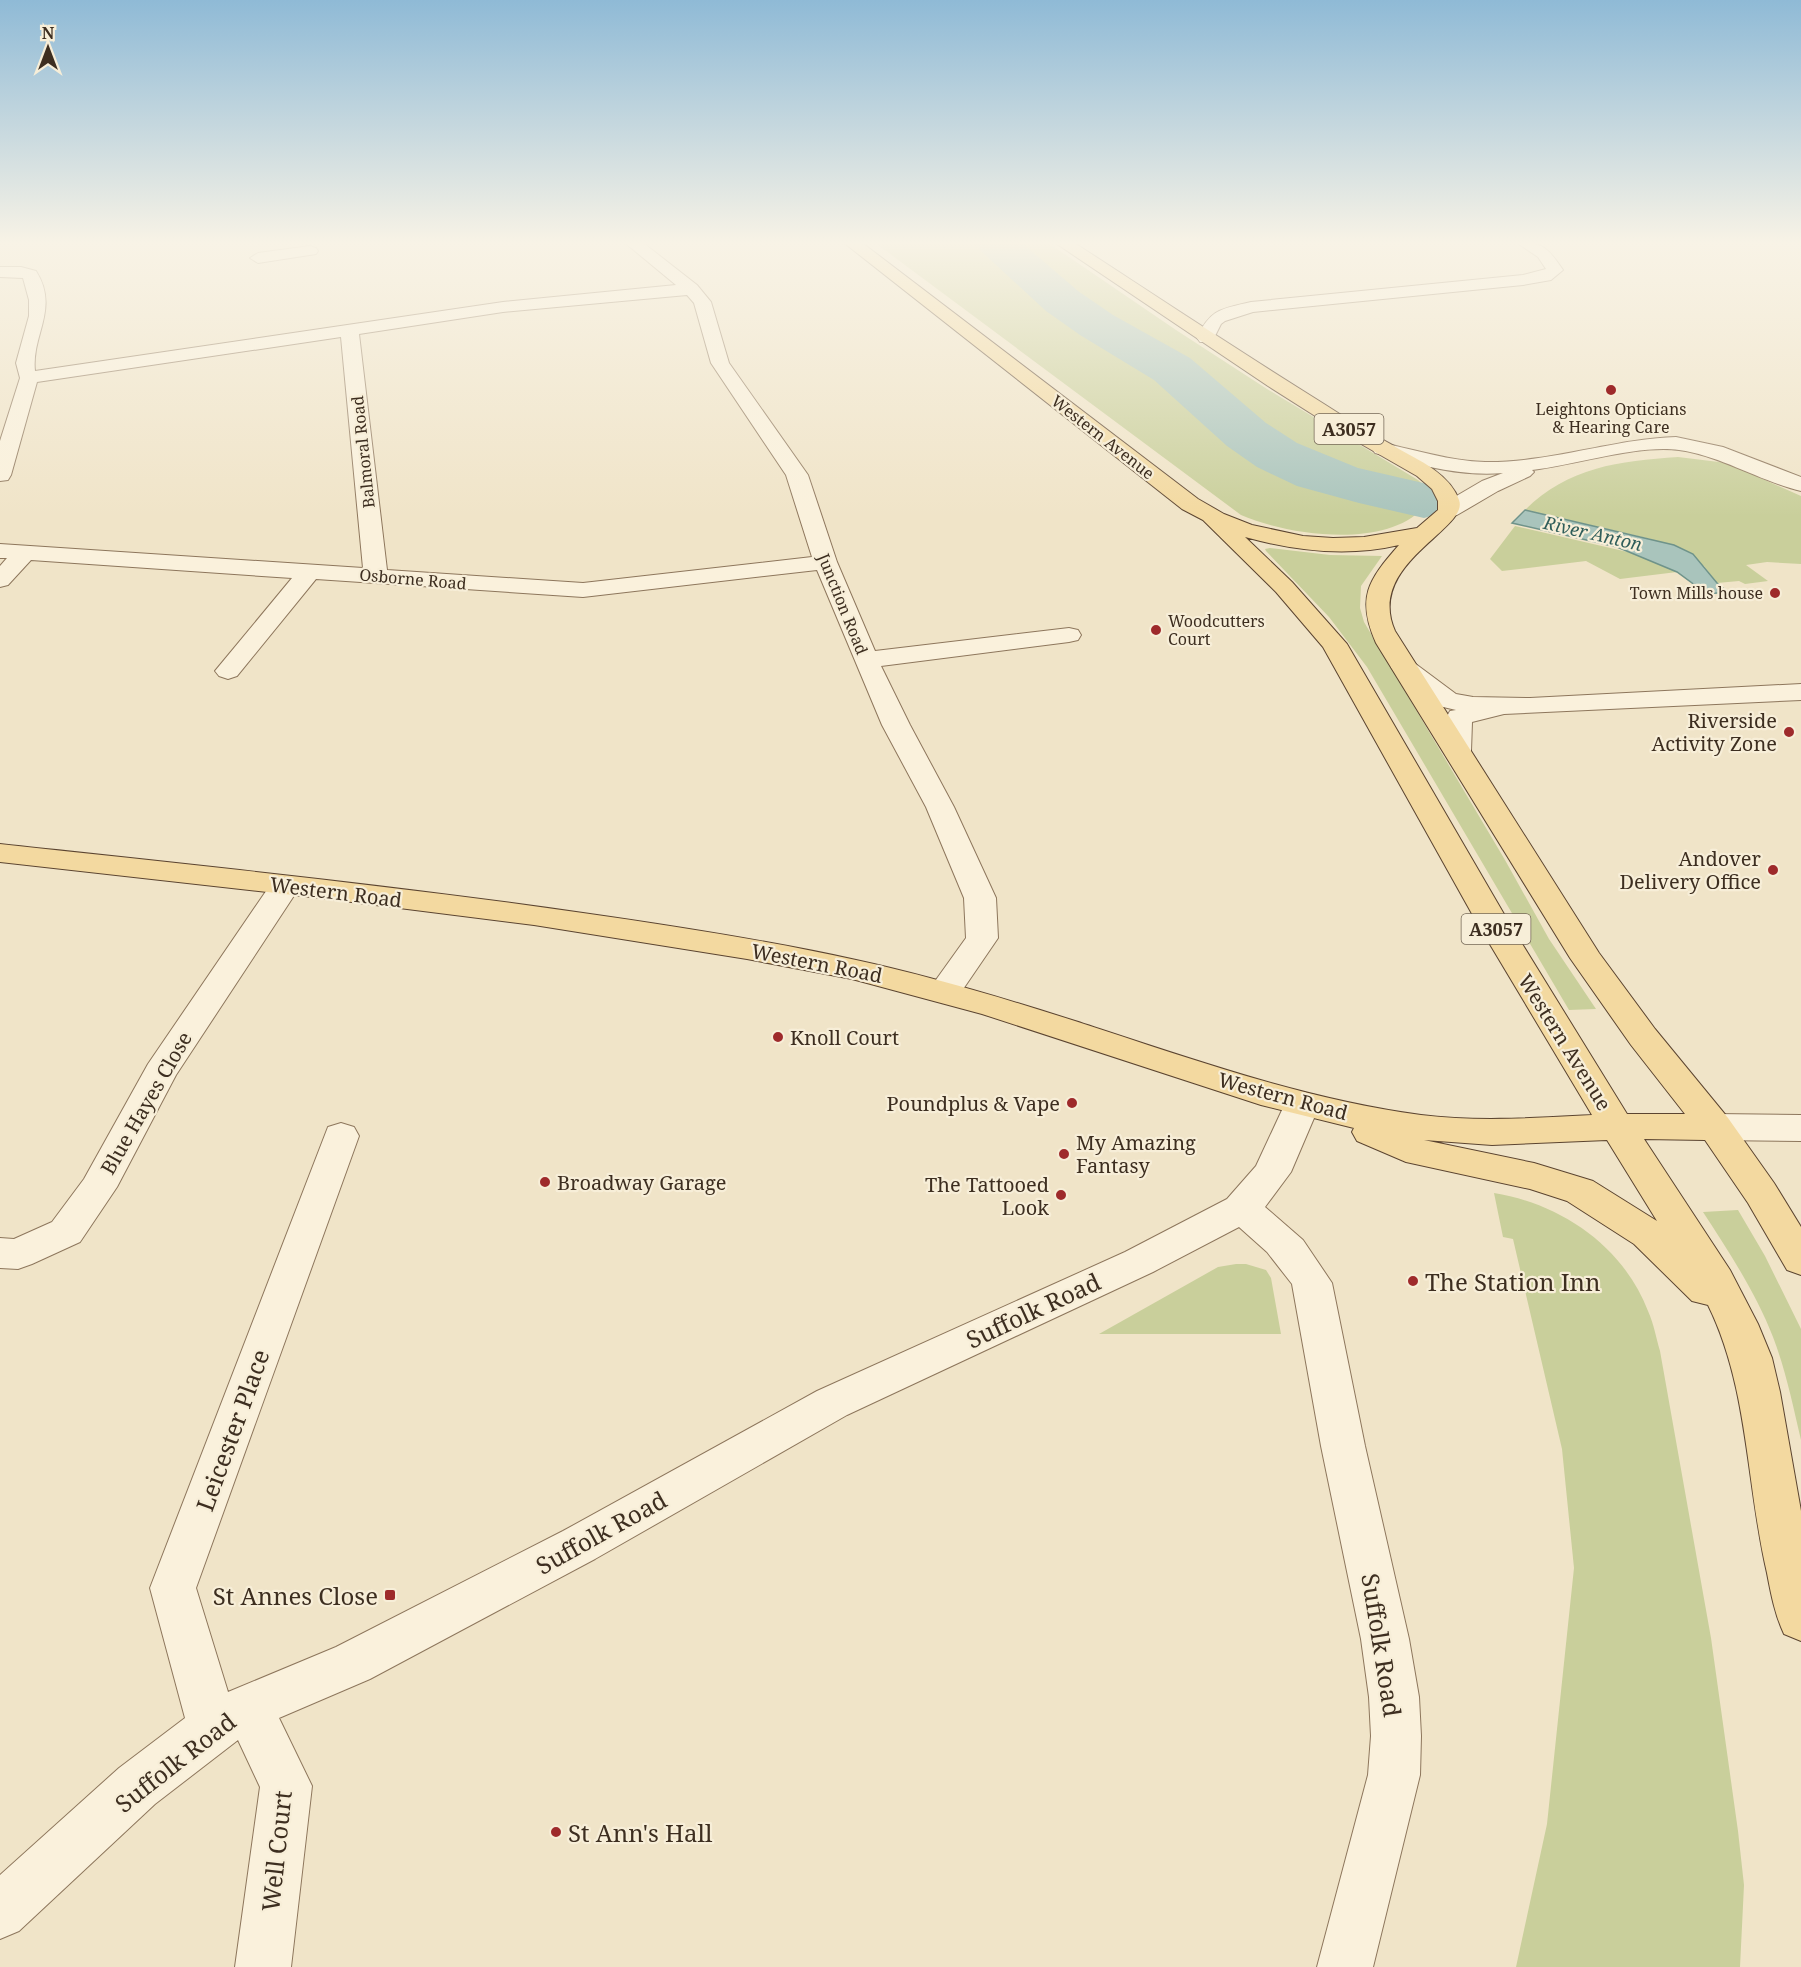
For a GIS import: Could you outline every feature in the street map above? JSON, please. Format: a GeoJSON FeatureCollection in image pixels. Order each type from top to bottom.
{"type":"FeatureCollection","features":[{"type":"Feature","properties":{"kind":"main road","name":"Western Avenue"},"geometry":{"type":"LineString","coordinates":[[970,334],[1190,504],[1213,519],[1284,587],[1334,644],[1362,689],[1492,921],[1617,1127],[1699,1252],[1738,1324],[1751,1358],[1759,1392],[1785,1552],[1801,1619]]}},
{"type":"Feature","properties":{"kind":"main road","name":"A3057"},"geometry":{"type":"LineString","coordinates":[[1200,334],[1434,480],[1446,494],[1449,510],[1423,534],[1386,577],[1377,599],[1379,621],[1404,667],[1586,958],[1715,1128],[1761,1193],[1801,1260]]}},
{"type":"Feature","properties":{"kind":"main road","name":"Western Avenue"},"geometry":{"type":"LineString","coordinates":[[1213,519],[1250,534],[1311,543],[1364,544],[1423,534]]}},
{"type":"Feature","properties":{"kind":"main road","name":"Western Road"},"geometry":{"type":"LineString","coordinates":[[0,853],[286,885],[472,909],[684,939],[846,968],[945,991],[1302,1104],[1421,1128],[1466,1132],[1525,1132],[1617,1127],[1715,1128]]}},
{"type":"Feature","properties":{"kind":"main road"},"geometry":{"type":"LineString","coordinates":[[1302,1104],[1419,1153],[1534,1176],[1580,1191],[1648,1234],[1672,1255],[1738,1324]]}},
{"type":"Feature","properties":{"kind":"street"},"geometry":{"type":"LineString","coordinates":[[0,474],[29,378],[26,374],[26,356],[32,334]]}},
{"type":"Feature","properties":{"kind":"street"},"geometry":{"type":"LineString","coordinates":[[29,378],[318,334]]}},
{"type":"Feature","properties":{"kind":"street","name":"Balmoral Road"},"geometry":{"type":"LineString","coordinates":[[350,334],[376,576]]}},
{"type":"Feature","properties":{"kind":"street","name":"Junction Road"},"geometry":{"type":"LineString","coordinates":[[711,334],[720,363],[797,476],[825,562],[866,660],[896,725],[940,807],[980,898],[982,938],[945,991]]}},
{"type":"Feature","properties":{"kind":"street"},"geometry":{"type":"LineString","coordinates":[[1206,338],[1208,334]]}},
{"type":"Feature","properties":{"kind":"street"},"geometry":{"type":"LineString","coordinates":[[1382,449],[1464,466],[1503,467],[1547,462],[1646,444],[1676,443],[1716,451],[1801,485]]}},
{"type":"Feature","properties":{"kind":"street"},"geometry":{"type":"LineString","coordinates":[[1449,510],[1490,486],[1547,462]]}},
{"type":"Feature","properties":{"kind":"street","name":"Osborne Road"},"geometry":{"type":"LineString","coordinates":[[0,551],[310,571],[540,589],[583,590],[825,562]]}},
{"type":"Feature","properties":{"kind":"street"},"geometry":{"type":"LineString","coordinates":[[0,580],[25,553]]}},
{"type":"Feature","properties":{"kind":"street"},"geometry":{"type":"LineString","coordinates":[[228,670],[310,571]]}},
{"type":"Feature","properties":{"kind":"street"},"geometry":{"type":"LineString","coordinates":[[866,660],[1070,635]]}},
{"type":"Feature","properties":{"kind":"street"},"geometry":{"type":"LineString","coordinates":[[1404,667],[1448,700],[1473,705],[1505,706],[1801,692]]}},
{"type":"Feature","properties":{"kind":"street"},"geometry":{"type":"LineString","coordinates":[[1457,751],[1459,717],[1505,706]]}},
{"type":"Feature","properties":{"kind":"street","name":"Blue Hayes Close"},"geometry":{"type":"LineString","coordinates":[[0,1253],[18,1254],[66,1232],[98,1187],[160,1071],[286,885]]}},
{"type":"Feature","properties":{"kind":"street","name":"Suffolk Road"},"geometry":{"type":"LineString","coordinates":[[0,1912],[137,1786],[230,1717],[364,1658],[579,1545],[832,1403],[1139,1262],[1241,1209],[1272,1172],[1302,1104]]}},
{"type":"Feature","properties":{"kind":"street"},"geometry":{"type":"LineString","coordinates":[[1715,1128],[1801,1128]]}},
{"type":"Feature","properties":{"kind":"street","name":"Leicester Place"},"geometry":{"type":"LineString","coordinates":[[230,1717],[173,1588],[341,1136]]}},
{"type":"Feature","properties":{"kind":"street","name":"Suffolk Road"},"geometry":{"type":"LineString","coordinates":[[1241,1209],[1278,1237],[1299,1259],[1312,1283],[1343,1446],[1385,1639],[1394,1697],[1396,1736],[1394,1775],[1345,1967]]}},
{"type":"Feature","properties":{"kind":"street","name":"Well Court"},"geometry":{"type":"LineString","coordinates":[[230,1717],[286,1786],[263,1967]]}},
{"type":"Feature","properties":{"kind":"green space"},"geometry":{"type":"Polygon","coordinates":[[[997,334],[1182,334],[1267,389],[1418,480],[1426,487],[1430,499],[1414,516],[1393,527],[1368,533],[1341,535],[1313,533],[1262,523],[1241,515],[997,334]]]}},
{"type":"Feature","properties":{"kind":"green space"},"geometry":{"type":"Polygon","coordinates":[[[1678,457],[1727,463],[1801,496],[1801,564],[1767,562],[1746,565],[1768,581],[1745,584],[1739,581],[1717,583],[1704,566],[1651,539],[1525,510],[1541,496],[1577,475],[1615,464],[1678,457]]]}},
{"type":"Feature","properties":{"kind":"green space"},"geometry":{"type":"Polygon","coordinates":[[[1515,526],[1645,556],[1677,572],[1620,579],[1586,561],[1502,571],[1490,559],[1515,526]]]}},
{"type":"Feature","properties":{"kind":"green space"},"geometry":{"type":"Polygon","coordinates":[[[1265,549],[1330,555],[1382,556],[1361,586],[1360,608],[1364,622],[1505,860],[1549,939],[1596,1009],[1569,1010],[1367,667],[1329,617],[1265,549]]]}},
{"type":"Feature","properties":{"kind":"green space"},"geometry":{"type":"Polygon","coordinates":[[[1494,1193],[1543,1207],[1587,1232],[1623,1267],[1637,1288],[1652,1321],[1660,1351],[1711,1638],[1738,1831],[1744,1885],[1740,1967],[1516,1967],[1547,1824],[1574,1568],[1562,1449],[1513,1239],[1503,1237],[1494,1193]]]}},
{"type":"Feature","properties":{"kind":"green space"},"geometry":{"type":"Polygon","coordinates":[[[1738,1210],[1765,1256],[1801,1329],[1801,1440],[1789,1388],[1773,1337],[1759,1305],[1703,1212],[1738,1210]]]}},
{"type":"Feature","properties":{"kind":"green space"},"geometry":{"type":"Polygon","coordinates":[[[1246,1264],[1266,1270],[1271,1278],[1281,1334],[1099,1334],[1218,1267],[1246,1264]]]}},
{"type":"Feature","properties":{"kind":"water"},"geometry":{"type":"Polygon","coordinates":[[[1525,510],[1674,545],[1693,554],[1717,583],[1728,592],[1707,594],[1677,572],[1617,547],[1512,523],[1525,510]]]}},
{"type":"Feature","properties":{"kind":"waterway","name":"River Anton"},"geometry":{"type":"LineString","coordinates":[[1112,334],[1172,369],[1247,435],[1277,455],[1317,474],[1424,500]]}},
{"type":"Feature","properties":{"kind":"place","name":"Leightons Opticians & Hearing Care"},"geometry":{"type":"Point","coordinates":[1611,390]}},
{"type":"Feature","properties":{"kind":"place","name":"Town Mills house"},"geometry":{"type":"Point","coordinates":[1775,593]}},
{"type":"Feature","properties":{"kind":"place","name":"Woodcutters Court"},"geometry":{"type":"Point","coordinates":[1156,630]}},
{"type":"Feature","properties":{"kind":"place","name":"Riverside Activity Zone"},"geometry":{"type":"Point","coordinates":[1789,732]}},
{"type":"Feature","properties":{"kind":"place","name":"Andover Delivery Office"},"geometry":{"type":"Point","coordinates":[1773,870]}},
{"type":"Feature","properties":{"kind":"place","name":"Knoll Court"},"geometry":{"type":"Point","coordinates":[778,1037]}},
{"type":"Feature","properties":{"kind":"place","name":"Poundplus & Vape"},"geometry":{"type":"Point","coordinates":[1072,1103]}},
{"type":"Feature","properties":{"kind":"place","name":"My Amazing Fantasy"},"geometry":{"type":"Point","coordinates":[1064,1154]}},
{"type":"Feature","properties":{"kind":"place","name":"Broadway Garage"},"geometry":{"type":"Point","coordinates":[545,1182]}},
{"type":"Feature","properties":{"kind":"place","name":"The Tattooed Look"},"geometry":{"type":"Point","coordinates":[1061,1195]}},
{"type":"Feature","properties":{"kind":"place","name":"The Station Inn"},"geometry":{"type":"Point","coordinates":[1413,1281]}},
{"type":"Feature","properties":{"kind":"place","name":"St Annes Close"},"geometry":{"type":"Point","coordinates":[390,1595]}},
{"type":"Feature","properties":{"kind":"place","name":"St Ann's Hall"},"geometry":{"type":"Point","coordinates":[556,1832]}}]}
